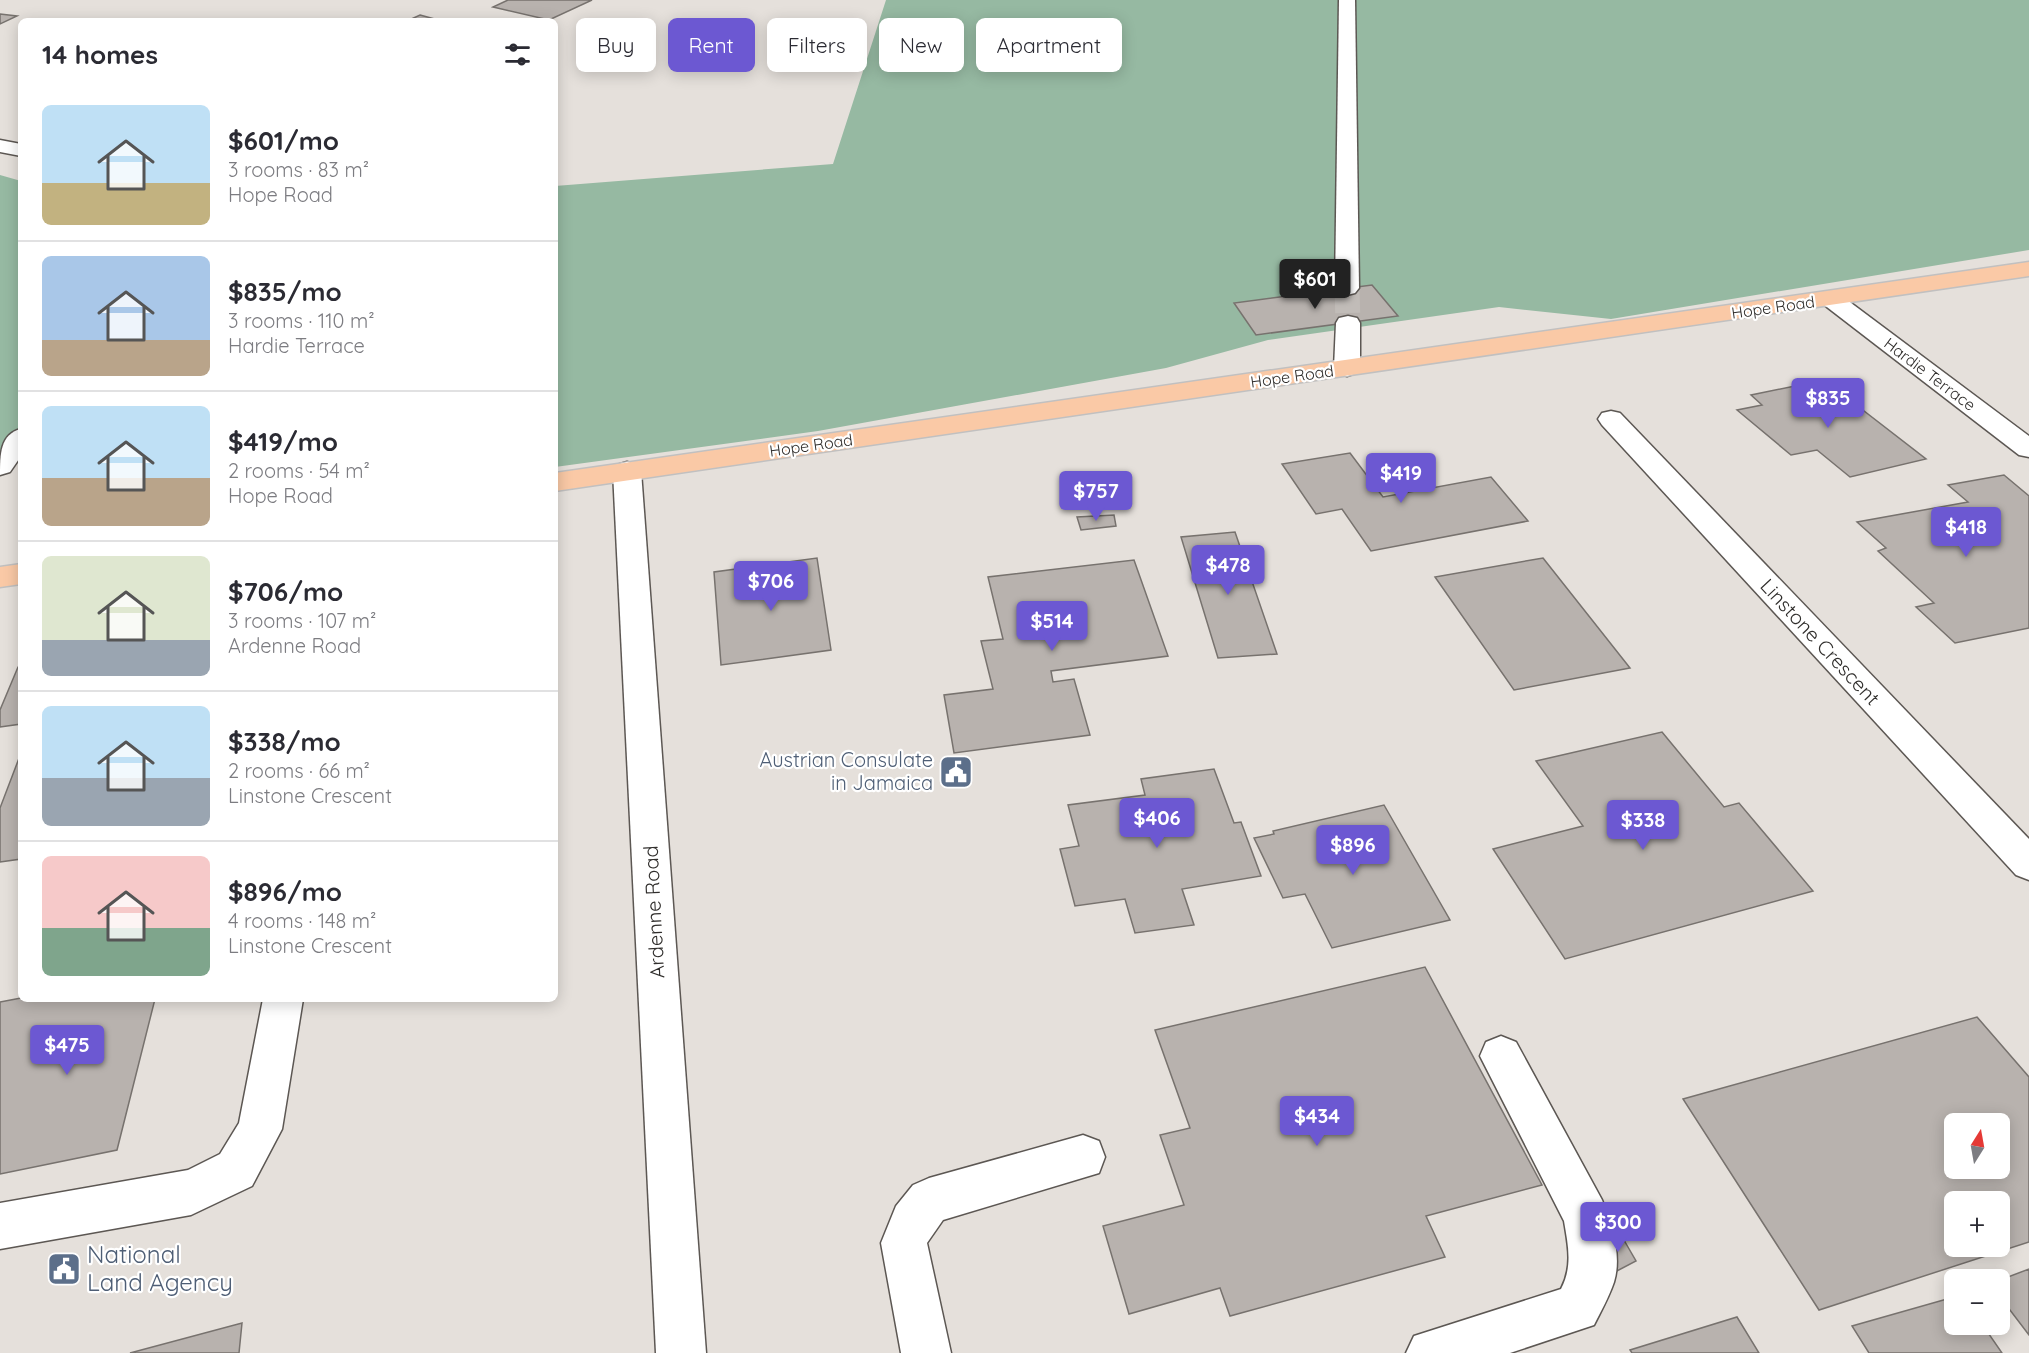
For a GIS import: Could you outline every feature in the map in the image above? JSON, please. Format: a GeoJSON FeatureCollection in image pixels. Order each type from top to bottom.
{"type":"FeatureCollection","features":[{"type":"Feature","properties":{"kind":"main road","name":"Hope Road"},"geometry":{"type":"LineString","coordinates":[[558,482],[2029,269]]}},
{"type":"Feature","properties":{"kind":"main road"},"geometry":{"type":"LineString","coordinates":[[0,577],[18,574]]}},
{"type":"Feature","properties":{"kind":"street"},"geometry":{"type":"LineString","coordinates":[[1347,0],[1347,288]]}},
{"type":"Feature","properties":{"kind":"street"},"geometry":{"type":"LineString","coordinates":[[0,146],[18,149]]}},
{"type":"Feature","properties":{"kind":"street","name":"Hardie Terrace"},"geometry":{"type":"LineString","coordinates":[[1832,299],[2029,449]]}},
{"type":"Feature","properties":{"kind":"street"},"geometry":{"type":"LineString","coordinates":[[1347,368],[1348,323]]}},
{"type":"Feature","properties":{"kind":"street","name":"Linstone Crescent"},"geometry":{"type":"LineString","coordinates":[[1611,419],[2029,864]]}},
{"type":"Feature","properties":{"kind":"street"},"geometry":{"type":"LineString","coordinates":[[0,466],[18,441]]}},
{"type":"Feature","properties":{"kind":"street","name":"Ardenne Road"},"geometry":{"type":"LineString","coordinates":[[627,471],[681,1353]]}},
{"type":"Feature","properties":{"kind":"street"},"geometry":{"type":"LineString","coordinates":[[0,1226],[191,1192],[236,1170],[260,1129],[282,1002]]}},
{"type":"Feature","properties":{"kind":"street"},"geometry":{"type":"LineString","coordinates":[[1431,1353],[1577,1308],[1591,1280],[1593,1251],[1586,1216],[1501,1056]]}},
{"type":"Feature","properties":{"kind":"street"},"geometry":{"type":"LineString","coordinates":[[926,1353],[904,1243],[912,1222],[929,1201],[1083,1157]]}},
{"type":"Feature","properties":{"kind":"green space"},"geometry":{"type":"Polygon","coordinates":[[[886,0],[2029,0],[2029,250],[1611,319],[1499,307],[1268,340],[1166,368],[818,431],[558,467],[558,186],[833,164],[863,72],[867,72],[867,59],[879,22],[879,72],[964,72],[964,18],[880,18],[886,0]]]}},
{"type":"Feature","properties":{"kind":"green space"},"geometry":{"type":"Polygon","coordinates":[[[0,175],[18,180],[18,434],[0,461],[0,175]]]}},
{"type":"Feature","properties":{"kind":"building"},"geometry":{"type":"Polygon","coordinates":[[[508,0],[592,0],[553,18],[540,18],[493,7],[508,0]]]}},
{"type":"Feature","properties":{"kind":"building"},"geometry":{"type":"Polygon","coordinates":[[[0,14],[17,16],[0,24],[0,14]]]}},
{"type":"Feature","properties":{"kind":"building"},"geometry":{"type":"Polygon","coordinates":[[[420,15],[431,18],[414,18],[420,15]]]}},
{"type":"Feature","properties":{"kind":"building"},"geometry":{"type":"Polygon","coordinates":[[[1372,285],[1398,316],[1256,335],[1234,303],[1372,285]]]}},
{"type":"Feature","properties":{"kind":"building"},"geometry":{"type":"Polygon","coordinates":[[[1824,380],[1926,459],[1850,477],[1817,450],[1791,455],[1737,410],[1762,405],[1751,395],[1824,380]]]}},
{"type":"Feature","properties":{"kind":"building"},"geometry":{"type":"Polygon","coordinates":[[[1350,453],[1383,497],[1491,477],[1528,521],[1371,551],[1342,509],[1316,514],[1282,464],[1350,453]]]}},
{"type":"Feature","properties":{"kind":"building"},"geometry":{"type":"Polygon","coordinates":[[[2004,475],[2029,496],[2029,628],[1955,643],[1916,607],[1934,603],[1878,551],[1886,548],[1857,522],[1968,502],[1948,485],[2004,475]]]}},
{"type":"Feature","properties":{"kind":"building"},"geometry":{"type":"Polygon","coordinates":[[[1114,515],[1116,526],[1081,530],[1077,517],[1114,515]]]}},
{"type":"Feature","properties":{"kind":"building"},"geometry":{"type":"Polygon","coordinates":[[[1235,532],[1277,654],[1218,658],[1181,537],[1235,532]]]}},
{"type":"Feature","properties":{"kind":"building"},"geometry":{"type":"Polygon","coordinates":[[[817,558],[831,650],[721,665],[714,572],[817,558]]]}},
{"type":"Feature","properties":{"kind":"building"},"geometry":{"type":"Polygon","coordinates":[[[1543,558],[1630,668],[1514,690],[1435,577],[1543,558]]]}},
{"type":"Feature","properties":{"kind":"building"},"geometry":{"type":"Polygon","coordinates":[[[1134,560],[1168,656],[1051,671],[1053,682],[1074,679],[1090,735],[954,753],[944,695],[993,689],[981,641],[1003,639],[988,577],[1134,560]]]}},
{"type":"Feature","properties":{"kind":"building"},"geometry":{"type":"Polygon","coordinates":[[[18,667],[18,724],[0,727],[0,710],[18,667]]]}},
{"type":"Feature","properties":{"kind":"building"},"geometry":{"type":"Polygon","coordinates":[[[1662,732],[1724,807],[1739,803],[1813,891],[1565,959],[1493,849],[1583,826],[1536,761],[1662,732]]]}},
{"type":"Feature","properties":{"kind":"building"},"geometry":{"type":"Polygon","coordinates":[[[18,761],[18,859],[0,862],[0,808],[18,761]]]}},
{"type":"Feature","properties":{"kind":"building"},"geometry":{"type":"Polygon","coordinates":[[[1214,769],[1234,823],[1241,822],[1261,876],[1182,889],[1194,925],[1135,933],[1125,899],[1075,906],[1060,849],[1079,846],[1068,805],[1145,795],[1141,779],[1214,769]]]}},
{"type":"Feature","properties":{"kind":"building"},"geometry":{"type":"Polygon","coordinates":[[[1384,805],[1450,920],[1332,948],[1305,894],[1283,898],[1254,838],[1274,834],[1273,831],[1384,805]]]}},
{"type":"Feature","properties":{"kind":"building"},"geometry":{"type":"Polygon","coordinates":[[[1425,967],[1542,1185],[1426,1216],[1445,1257],[1230,1316],[1220,1288],[1129,1314],[1103,1226],[1184,1205],[1160,1135],[1190,1128],[1155,1030],[1425,967]]]}},
{"type":"Feature","properties":{"kind":"building"},"geometry":{"type":"Polygon","coordinates":[[[18,999],[18,1002],[154,1002],[117,1150],[0,1174],[0,1002],[18,999]]]}},
{"type":"Feature","properties":{"kind":"building"},"geometry":{"type":"Polygon","coordinates":[[[1977,1017],[2029,1077],[2029,1242],[2010,1248],[2010,1191],[1944,1191],[1944,1257],[1983,1257],[1819,1310],[1683,1099],[1977,1017]]]}},
{"type":"Feature","properties":{"kind":"building"},"geometry":{"type":"Polygon","coordinates":[[[1621,1235],[1636,1261],[1615,1272],[1601,1245],[1621,1235]]]}},
{"type":"Feature","properties":{"kind":"building"},"geometry":{"type":"Polygon","coordinates":[[[2029,1269],[2029,1335],[2010,1310],[2010,1276],[2029,1269]]]}},
{"type":"Feature","properties":{"kind":"building"},"geometry":{"type":"Polygon","coordinates":[[[1944,1300],[1944,1335],[1990,1335],[2002,1353],[1869,1353],[1852,1326],[1944,1300]]]}},
{"type":"Feature","properties":{"kind":"building"},"geometry":{"type":"Polygon","coordinates":[[[1737,1317],[1759,1353],[1632,1353],[1630,1350],[1737,1317]]]}},
{"type":"Feature","properties":{"kind":"building"},"geometry":{"type":"Polygon","coordinates":[[[242,1323],[239,1353],[130,1353],[242,1323]]]}},
{"type":"Feature","properties":{"kind":"tunnel"},"geometry":{"type":"LineString","coordinates":[[1347,288],[1348,323]]}},
{"type":"Feature","properties":{"kind":"place","name":"Austrian Consulate in Jamaica"},"geometry":{"type":"Point","coordinates":[956,772]}},
{"type":"Feature","properties":{"kind":"place","name":"National Land Agency"},"geometry":{"type":"Point","coordinates":[64,1269]}}]}
